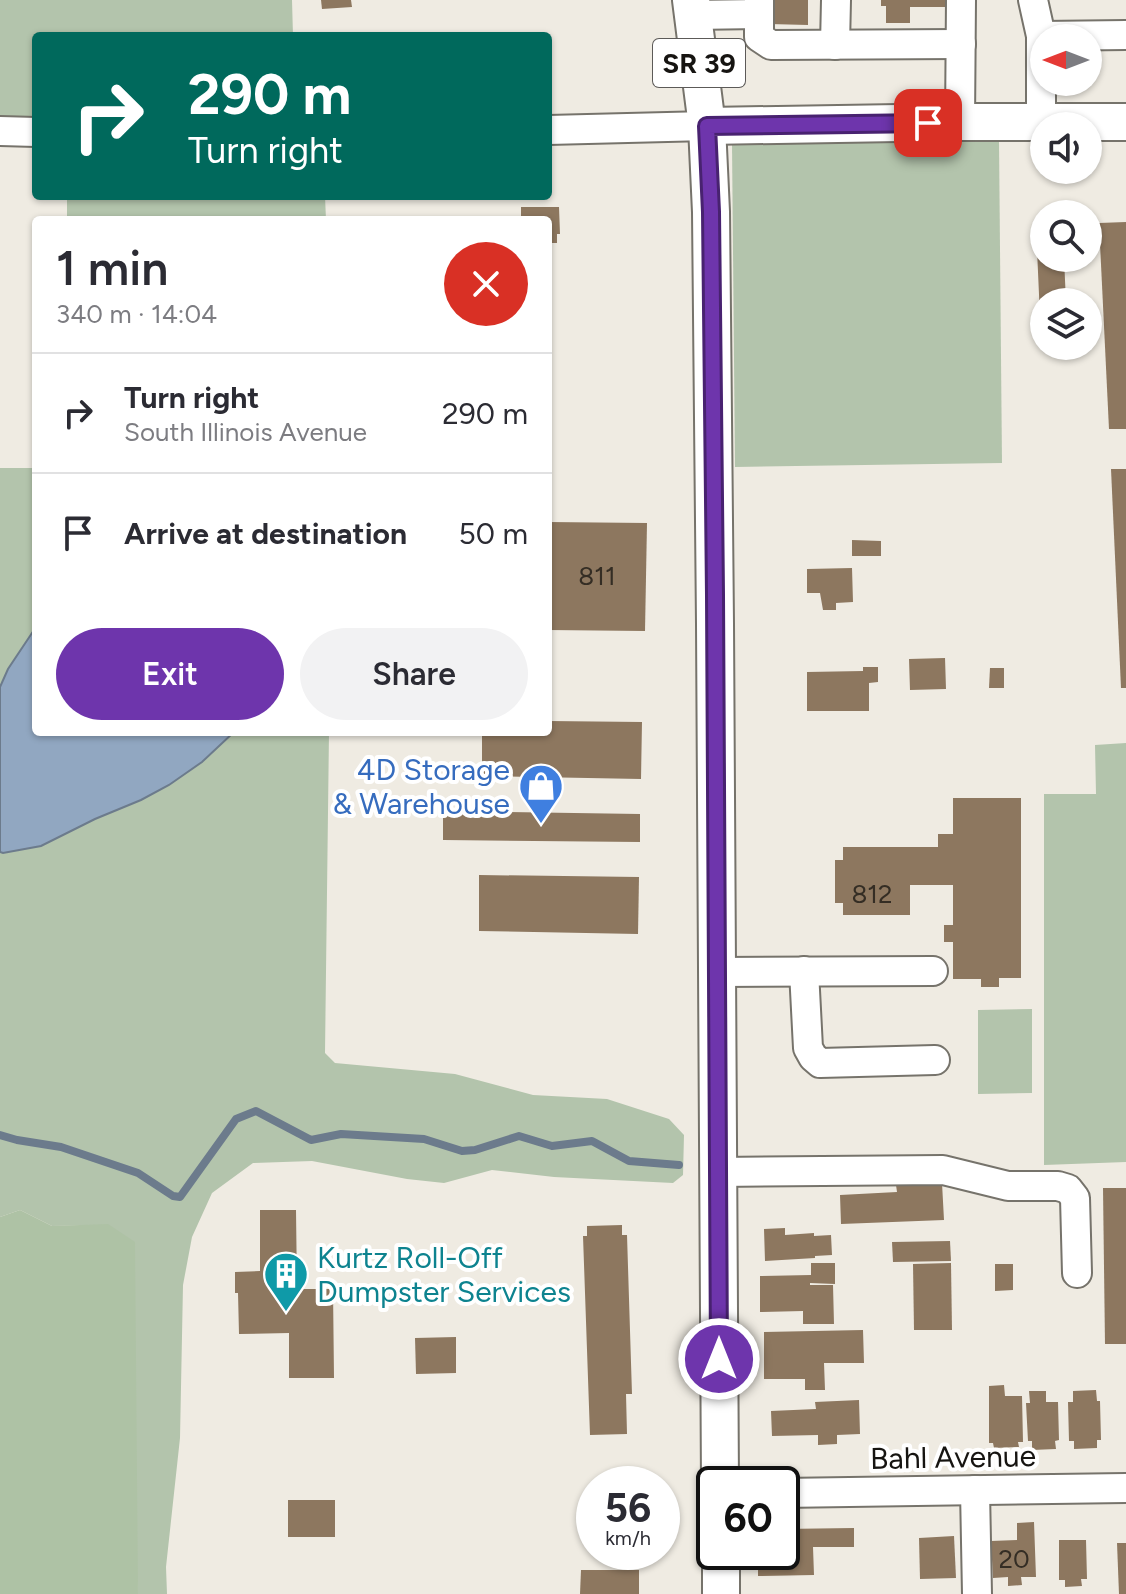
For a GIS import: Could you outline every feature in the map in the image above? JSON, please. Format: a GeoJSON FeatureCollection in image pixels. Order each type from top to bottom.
{"type":"FeatureCollection","features":[{"type":"Feature","properties":{"kind":"main road","name":"SR 39"},"geometry":{"type":"LineString","coordinates":[[692,8],[707,126],[711,212],[720,1466]]}},
{"type":"Feature","properties":{"kind":"main road"},"geometry":{"type":"LineString","coordinates":[[707,126],[1030,122]]}},
{"type":"Feature","properties":{"kind":"main road"},"geometry":{"type":"LineString","coordinates":[[1102,122],[1126,122]]}},
{"type":"Feature","properties":{"kind":"main road"},"geometry":{"type":"LineString","coordinates":[[721,1570],[721,1594]]}},
{"type":"Feature","properties":{"kind":"street"},"geometry":{"type":"LineString","coordinates":[[835,45],[836,0]]}},
{"type":"Feature","properties":{"kind":"street"},"geometry":{"type":"LineString","coordinates":[[960,122],[961,0]]}},
{"type":"Feature","properties":{"kind":"street"},"geometry":{"type":"LineString","coordinates":[[1033,0],[1038,24]]}},
{"type":"Feature","properties":{"kind":"street"},"geometry":{"type":"LineString","coordinates":[[692,8],[759,7],[759,37],[771,45],[961,44]]}},
{"type":"Feature","properties":{"kind":"street"},"geometry":{"type":"LineString","coordinates":[[1102,35],[1126,35]]}},
{"type":"Feature","properties":{"kind":"street"},"geometry":{"type":"LineString","coordinates":[[552,130],[707,126]]}},
{"type":"Feature","properties":{"kind":"street"},"geometry":{"type":"LineString","coordinates":[[0,131],[32,132]]}},
{"type":"Feature","properties":{"kind":"street"},"geometry":{"type":"LineString","coordinates":[[804,971],[808,1048],[820,1063],[935,1060]]}},
{"type":"Feature","properties":{"kind":"street"},"geometry":{"type":"LineString","coordinates":[[717,972],[933,971]]}},
{"type":"Feature","properties":{"kind":"street"},"geometry":{"type":"LineString","coordinates":[[718,1172],[943,1170],[1008,1186],[1058,1186],[1068,1189],[1075,1198],[1077,1273]]}},
{"type":"Feature","properties":{"kind":"street","name":"Bahl Avenue"},"geometry":{"type":"LineString","coordinates":[[800,1493],[1126,1488]]}},
{"type":"Feature","properties":{"kind":"street"},"geometry":{"type":"LineString","coordinates":[[975,1490],[977,1594]]}},
{"type":"Feature","properties":{"kind":"green space"},"geometry":{"type":"Polygon","coordinates":[[[0,0],[292,0],[293,32],[32,32],[32,117],[0,116],[0,0]]]}},
{"type":"Feature","properties":{"kind":"green space"},"geometry":{"type":"Polygon","coordinates":[[[999,141],[1002,463],[735,467],[732,143],[999,141]]]}},
{"type":"Feature","properties":{"kind":"green space"},"geometry":{"type":"Polygon","coordinates":[[[67,200],[325,200],[326,216],[67,216],[67,200]]]}},
{"type":"Feature","properties":{"kind":"green space"},"geometry":{"type":"Polygon","coordinates":[[[0,468],[32,468],[32,736],[329,736],[325,1053],[335,1063],[455,1074],[533,1095],[607,1099],[669,1119],[684,1135],[683,1175],[673,1183],[554,1177],[492,1170],[444,1183],[312,1161],[253,1163],[212,1193],[192,1237],[183,1285],[180,1438],[166,1567],[167,1594],[138,1594],[108,1225],[52,1226],[20,1210],[0,1217],[0,468]]]}},
{"type":"Feature","properties":{"kind":"green space"},"geometry":{"type":"Polygon","coordinates":[[[1126,743],[1126,1162],[1044,1165],[1044,794],[1096,794],[1095,745],[1126,743]]]}},
{"type":"Feature","properties":{"kind":"green space"},"geometry":{"type":"Polygon","coordinates":[[[1032,1009],[1032,1093],[978,1094],[978,1010],[1032,1009]]]}},
{"type":"Feature","properties":{"kind":"green space"},"geometry":{"type":"Polygon","coordinates":[[[20,1210],[52,1226],[108,1224],[135,1242],[138,1594],[0,1594],[0,1217],[20,1210]]]}},
{"type":"Feature","properties":{"kind":"water"},"geometry":{"type":"Polygon","coordinates":[[[32,633],[32,736],[230,736],[202,762],[141,800],[41,846],[3,853],[0,852],[0,687],[32,633]]]}},
{"type":"Feature","properties":{"kind":"building"},"geometry":{"type":"Polygon","coordinates":[[[321,0],[351,0],[352,7],[322,9],[321,0]]]}},
{"type":"Feature","properties":{"kind":"building"},"geometry":{"type":"Polygon","coordinates":[[[769,0],[808,0],[808,25],[769,24],[769,0]]]}},
{"type":"Feature","properties":{"kind":"building"},"geometry":{"type":"Polygon","coordinates":[[[881,0],[948,0],[948,7],[910,7],[910,23],[886,23],[886,6],[881,6],[881,0]]]}},
{"type":"Feature","properties":{"kind":"building"},"geometry":{"type":"Polygon","coordinates":[[[521,207],[559,207],[560,234],[557,234],[557,243],[552,243],[552,216],[521,216],[521,207]]]}},
{"type":"Feature","properties":{"kind":"building"},"geometry":{"type":"Polygon","coordinates":[[[1126,222],[1126,429],[1109,429],[1102,223],[1126,222]]]}},
{"type":"Feature","properties":{"kind":"building"},"geometry":{"type":"Polygon","coordinates":[[[1038,272],[1065,272],[1065,288],[1039,288],[1038,272]]]}},
{"type":"Feature","properties":{"kind":"building"},"geometry":{"type":"Polygon","coordinates":[[[1111,469],[1126,469],[1126,688],[1121,688],[1111,469]]]}},
{"type":"Feature","properties":{"kind":"building"},"geometry":{"type":"Polygon","coordinates":[[[552,522],[647,523],[645,631],[552,630],[552,522]]]}},
{"type":"Feature","properties":{"kind":"building"},"geometry":{"type":"Polygon","coordinates":[[[852,540],[881,541],[881,556],[852,556],[852,540]]]}},
{"type":"Feature","properties":{"kind":"building"},"geometry":{"type":"Polygon","coordinates":[[[852,568],[853,602],[836,603],[836,610],[823,610],[820,593],[807,593],[807,569],[852,568]]]}},
{"type":"Feature","properties":{"kind":"building"},"geometry":{"type":"Polygon","coordinates":[[[945,658],[946,689],[910,690],[909,659],[945,658]]]}},
{"type":"Feature","properties":{"kind":"building"},"geometry":{"type":"Polygon","coordinates":[[[863,667],[878,667],[878,682],[869,683],[869,711],[807,711],[807,672],[863,671],[863,667]]]}},
{"type":"Feature","properties":{"kind":"building"},"geometry":{"type":"Polygon","coordinates":[[[990,668],[1004,668],[1004,688],[989,688],[990,668]]]}},
{"type":"Feature","properties":{"kind":"building"},"geometry":{"type":"Polygon","coordinates":[[[552,721],[642,722],[641,779],[482,776],[482,736],[552,736],[552,721]]]}},
{"type":"Feature","properties":{"kind":"building"},"geometry":{"type":"Polygon","coordinates":[[[953,798],[1021,798],[1021,978],[999,978],[999,987],[981,987],[981,979],[953,979],[953,942],[944,942],[944,925],[953,925],[953,885],[910,885],[910,915],[843,915],[843,903],[835,903],[835,860],[843,860],[843,847],[938,847],[938,834],[953,834],[953,798]]]}},
{"type":"Feature","properties":{"kind":"building"},"geometry":{"type":"Polygon","coordinates":[[[443,811],[640,814],[640,842],[443,840],[443,811]]]}},
{"type":"Feature","properties":{"kind":"building"},"geometry":{"type":"Polygon","coordinates":[[[479,875],[639,877],[638,934],[479,931],[479,875]]]}},
{"type":"Feature","properties":{"kind":"building"},"geometry":{"type":"Polygon","coordinates":[[[942,1183],[944,1220],[841,1224],[840,1195],[897,1192],[896,1185],[942,1183]]]}},
{"type":"Feature","properties":{"kind":"building"},"geometry":{"type":"Polygon","coordinates":[[[1103,1188],[1126,1188],[1126,1344],[1105,1344],[1103,1188]]]}},
{"type":"Feature","properties":{"kind":"building","name":"Kurtz Roll-Off Dumpster Services"},"geometry":{"type":"Polygon","coordinates":[[[260,1210],[296,1210],[297,1289],[333,1289],[334,1378],[289,1378],[289,1333],[239,1334],[235,1272],[260,1271],[260,1210]]]}},
{"type":"Feature","properties":{"kind":"building"},"geometry":{"type":"Polygon","coordinates":[[[622,1225],[622,1235],[627,1235],[632,1394],[626,1394],[627,1434],[590,1435],[583,1236],[587,1236],[587,1226],[622,1225]]]}},
{"type":"Feature","properties":{"kind":"building"},"geometry":{"type":"Polygon","coordinates":[[[785,1228],[785,1235],[831,1235],[832,1255],[765,1261],[764,1229],[785,1228]]]}},
{"type":"Feature","properties":{"kind":"building"},"geometry":{"type":"Polygon","coordinates":[[[950,1241],[951,1261],[893,1262],[892,1242],[950,1241]]]}},
{"type":"Feature","properties":{"kind":"building"},"geometry":{"type":"Polygon","coordinates":[[[811,1263],[835,1263],[835,1284],[810,1283],[833,1285],[834,1324],[803,1324],[803,1311],[760,1312],[760,1276],[811,1275],[811,1263]]]}},
{"type":"Feature","properties":{"kind":"building"},"geometry":{"type":"Polygon","coordinates":[[[951,1263],[952,1330],[914,1330],[913,1264],[951,1263]]]}},
{"type":"Feature","properties":{"kind":"building"},"geometry":{"type":"Polygon","coordinates":[[[995,1264],[1013,1264],[1013,1290],[995,1291],[995,1264]]]}},
{"type":"Feature","properties":{"kind":"building"},"geometry":{"type":"Polygon","coordinates":[[[863,1330],[864,1363],[824,1363],[825,1390],[805,1390],[805,1379],[764,1379],[764,1332],[863,1330]]]}},
{"type":"Feature","properties":{"kind":"building"},"geometry":{"type":"Polygon","coordinates":[[[456,1337],[456,1373],[416,1374],[415,1338],[456,1337]]]}},
{"type":"Feature","properties":{"kind":"building"},"geometry":{"type":"Polygon","coordinates":[[[1004,1385],[1005,1396],[1022,1396],[1023,1442],[1018,1442],[1019,1447],[994,1448],[993,1443],[989,1443],[989,1386],[1004,1385]]]}},
{"type":"Feature","properties":{"kind":"building"},"geometry":{"type":"Polygon","coordinates":[[[1096,1390],[1097,1401],[1100,1401],[1101,1440],[1097,1440],[1097,1448],[1074,1449],[1074,1441],[1069,1441],[1068,1402],[1073,1402],[1073,1391],[1096,1390]]]}},
{"type":"Feature","properties":{"kind":"building"},"geometry":{"type":"Polygon","coordinates":[[[1029,1391],[1046,1391],[1046,1402],[1058,1402],[1059,1440],[1055,1441],[1056,1449],[1032,1450],[1032,1441],[1028,1441],[1026,1403],[1030,1403],[1029,1391]]]}},
{"type":"Feature","properties":{"kind":"building"},"geometry":{"type":"Polygon","coordinates":[[[859,1400],[860,1434],[837,1435],[837,1444],[818,1445],[818,1435],[772,1436],[771,1411],[816,1409],[815,1402],[859,1400]]]}},
{"type":"Feature","properties":{"kind":"building"},"geometry":{"type":"Polygon","coordinates":[[[288,1500],[335,1500],[335,1537],[288,1537],[288,1500]]]}},
{"type":"Feature","properties":{"kind":"building"},"geometry":{"type":"Polygon","coordinates":[[[1034,1522],[1036,1577],[1021,1577],[1022,1585],[1008,1586],[1008,1577],[993,1578],[991,1541],[1017,1540],[1017,1523],[1034,1522]]]}},
{"type":"Feature","properties":{"kind":"building"},"geometry":{"type":"Polygon","coordinates":[[[854,1528],[854,1547],[813,1547],[814,1575],[758,1576],[758,1570],[800,1570],[800,1529],[854,1528]]]}},
{"type":"Feature","properties":{"kind":"building"},"geometry":{"type":"Polygon","coordinates":[[[954,1536],[956,1578],[920,1579],[919,1538],[954,1536]]]}},
{"type":"Feature","properties":{"kind":"building"},"geometry":{"type":"Polygon","coordinates":[[[1059,1540],[1086,1540],[1087,1579],[1081,1579],[1082,1586],[1065,1587],[1065,1580],[1059,1580],[1059,1540]]]}},
{"type":"Feature","properties":{"kind":"building"},"geometry":{"type":"Polygon","coordinates":[[[1117,1543],[1126,1543],[1126,1594],[1119,1594],[1117,1543]]]}},
{"type":"Feature","properties":{"kind":"building"},"geometry":{"type":"Polygon","coordinates":[[[581,1570],[639,1570],[639,1594],[580,1594],[581,1570]]]}},
{"type":"Feature","properties":{"kind":"waterway"},"geometry":{"type":"LineString","coordinates":[[0,1135],[61,1147],[138,1173],[173,1196],[180,1197],[236,1119],[256,1111],[311,1140],[341,1134],[424,1139],[462,1151],[519,1136],[552,1146],[592,1141],[629,1161],[679,1165]]}},
{"type":"Feature","properties":{"kind":"place","name":"4D Storage & Warehouse"},"geometry":{"type":"Point","coordinates":[541,825]}},
{"type":"Feature","properties":{"kind":"place","name":"Kurtz Roll-Off Dumpster Services"},"geometry":{"type":"Point","coordinates":[286,1313]}},
{"type":"Feature","properties":{"kind":"route"},"geometry":{"type":"LineString","coordinates":[[719,1359],[715,595],[711,212],[707,126],[928,123]]}}]}
